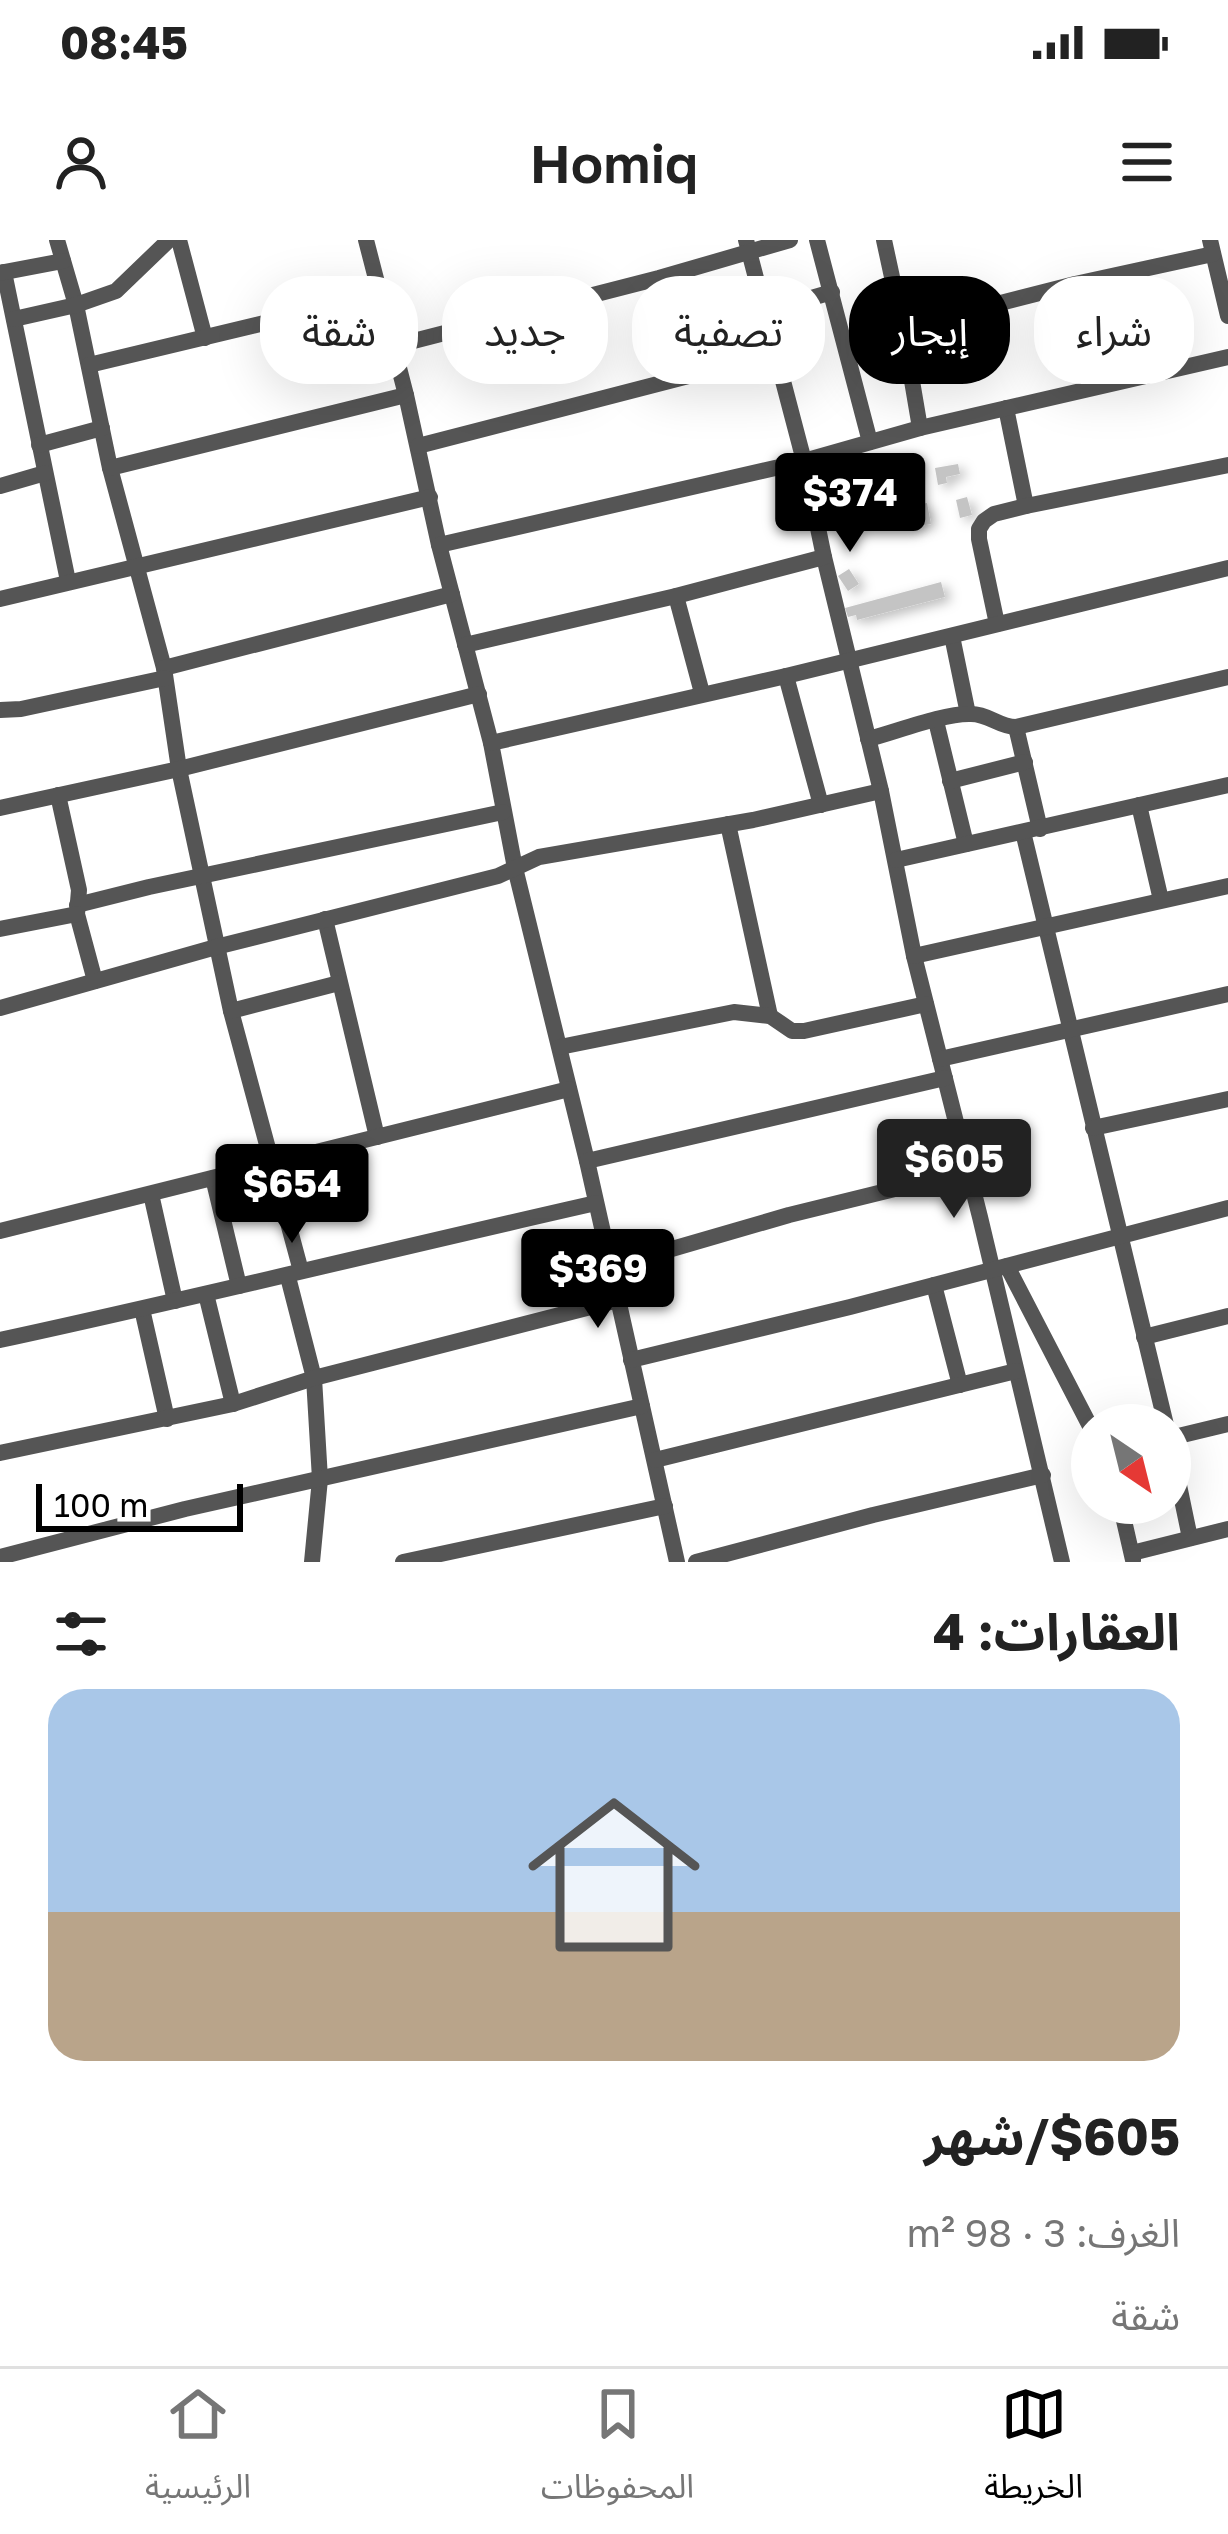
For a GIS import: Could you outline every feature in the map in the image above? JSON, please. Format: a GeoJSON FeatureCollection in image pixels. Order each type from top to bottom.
{"type":"FeatureCollection","features":[{"type":"Feature","properties":{"kind":"street"},"geometry":{"type":"LineString","coordinates":[[58,240],[110,468],[164,673],[216,947],[274,1163],[314,1378],[320,1478],[312,1562]]}},
{"type":"Feature","properties":{"kind":"street"},"geometry":{"type":"LineString","coordinates":[[14,319],[76,305],[124,286],[169,240]]}},
{"type":"Feature","properties":{"kind":"street"},"geometry":{"type":"LineString","coordinates":[[179,240],[205,338]]}},
{"type":"Feature","properties":{"kind":"street"},"geometry":{"type":"LineString","coordinates":[[418,339],[748,246],[790,240]]}},
{"type":"Feature","properties":{"kind":"street"},"geometry":{"type":"LineString","coordinates":[[817,240],[870,442]]}},
{"type":"Feature","properties":{"kind":"street"},"geometry":{"type":"LineString","coordinates":[[884,240],[892,276]]}},
{"type":"Feature","properties":{"kind":"street"},"geometry":{"type":"LineString","coordinates":[[370,241],[377,276]]}},
{"type":"Feature","properties":{"kind":"street"},"geometry":{"type":"LineString","coordinates":[[748,246],[755,276]]}},
{"type":"Feature","properties":{"kind":"street"},"geometry":{"type":"LineString","coordinates":[[1010,301],[1212,247],[1228,316]]}},
{"type":"Feature","properties":{"kind":"street"},"geometry":{"type":"LineString","coordinates":[[63,261],[2,272],[68,581]]}},
{"type":"Feature","properties":{"kind":"street"},"geometry":{"type":"LineString","coordinates":[[825,294],[832,292]]}},
{"type":"Feature","properties":{"kind":"street"},"geometry":{"type":"LineString","coordinates":[[89,365],[260,325]]}},
{"type":"Feature","properties":{"kind":"street"},"geometry":{"type":"LineString","coordinates":[[439,545],[1228,357]]}},
{"type":"Feature","properties":{"kind":"street"},"geometry":{"type":"LineString","coordinates":[[403,384],[491,743],[515,868],[677,1562]]}},
{"type":"Feature","properties":{"kind":"street"},"geometry":{"type":"LineString","coordinates":[[418,446],[658,384]]}},
{"type":"Feature","properties":{"kind":"street"},"geometry":{"type":"LineString","coordinates":[[782,384],[881,791],[914,956],[968,1171],[999,1268],[1016,1371],[1062,1562]]}},
{"type":"Feature","properties":{"kind":"street"},"geometry":{"type":"LineString","coordinates":[[913,384],[920,428]]}},
{"type":"Feature","properties":{"kind":"street"},"geometry":{"type":"LineString","coordinates":[[110,468],[406,395]]}},
{"type":"Feature","properties":{"kind":"street"},"geometry":{"type":"LineString","coordinates":[[1006,408],[1026,506]]}},
{"type":"Feature","properties":{"kind":"street"},"geometry":{"type":"LineString","coordinates":[[39,445],[102,428]]}},
{"type":"Feature","properties":{"kind":"street"},"geometry":{"type":"LineString","coordinates":[[997,624],[979,529],[994,514],[1228,464]]}},
{"type":"Feature","properties":{"kind":"street"},"geometry":{"type":"LineString","coordinates":[[0,486],[45,473]]}},
{"type":"Feature","properties":{"kind":"street"},"geometry":{"type":"LineString","coordinates":[[0,599],[430,497]]}},
{"type":"Feature","properties":{"kind":"street"},"geometry":{"type":"LineString","coordinates":[[465,645],[824,557]]}},
{"type":"Feature","properties":{"kind":"street"},"geometry":{"type":"LineString","coordinates":[[491,743],[1228,568]]}},
{"type":"Feature","properties":{"kind":"street"},"geometry":{"type":"LineString","coordinates":[[0,710],[21,709],[164,673],[452,594]]}},
{"type":"Feature","properties":{"kind":"street"},"geometry":{"type":"LineString","coordinates":[[676,596],[702,693]]}},
{"type":"Feature","properties":{"kind":"street"},"geometry":{"type":"LineString","coordinates":[[952,636],[968,714]]}},
{"type":"Feature","properties":{"kind":"street"},"geometry":{"type":"LineString","coordinates":[[786,676],[820,806]]}},
{"type":"Feature","properties":{"kind":"street"},"geometry":{"type":"LineString","coordinates":[[868,739],[968,714],[987,715],[1016,727],[1228,677]]}},
{"type":"Feature","properties":{"kind":"street"},"geometry":{"type":"LineString","coordinates":[[0,808],[478,694]]}},
{"type":"Feature","properties":{"kind":"street"},"geometry":{"type":"LineString","coordinates":[[936,721],[966,844]]}},
{"type":"Feature","properties":{"kind":"street"},"geometry":{"type":"LineString","coordinates":[[1016,727],[1025,762],[1043,926],[1161,1404]]}},
{"type":"Feature","properties":{"kind":"street"},"geometry":{"type":"LineString","coordinates":[[950,781],[1025,762]]}},
{"type":"Feature","properties":{"kind":"street"},"geometry":{"type":"LineString","coordinates":[[896,860],[1228,785]]}},
{"type":"Feature","properties":{"kind":"street"},"geometry":{"type":"LineString","coordinates":[[0,1008],[216,947],[498,876],[530,860],[570,850],[728,824],[881,791]]}},
{"type":"Feature","properties":{"kind":"street"},"geometry":{"type":"LineString","coordinates":[[58,794],[79,890],[77,910],[95,981]]}},
{"type":"Feature","properties":{"kind":"street"},"geometry":{"type":"LineString","coordinates":[[1139,805],[1161,900]]}},
{"type":"Feature","properties":{"kind":"street"},"geometry":{"type":"LineString","coordinates":[[0,929],[202,876],[503,812]]}},
{"type":"Feature","properties":{"kind":"street"},"geometry":{"type":"LineString","coordinates":[[728,824],[770,1016]]}},
{"type":"Feature","properties":{"kind":"street"},"geometry":{"type":"LineString","coordinates":[[914,956],[1228,886]]}},
{"type":"Feature","properties":{"kind":"street"},"geometry":{"type":"LineString","coordinates":[[325,919],[377,1137]]}},
{"type":"Feature","properties":{"kind":"street"},"geometry":{"type":"LineString","coordinates":[[231,1011],[339,983]]}},
{"type":"Feature","properties":{"kind":"street"},"geometry":{"type":"LineString","coordinates":[[940,1059],[1228,994]]}},
{"type":"Feature","properties":{"kind":"street"},"geometry":{"type":"LineString","coordinates":[[560,1047],[734,1012],[770,1016],[792,1031],[804,1031],[926,1004]]}},
{"type":"Feature","properties":{"kind":"street"},"geometry":{"type":"LineString","coordinates":[[587,1161],[945,1078]]}},
{"type":"Feature","properties":{"kind":"street"},"geometry":{"type":"LineString","coordinates":[[0,1231],[569,1089]]}},
{"type":"Feature","properties":{"kind":"street"},"geometry":{"type":"LineString","coordinates":[[1093,1128],[1228,1099]]}},
{"type":"Feature","properties":{"kind":"street"},"geometry":{"type":"LineString","coordinates":[[610,1267],[789,1215],[968,1171]]}},
{"type":"Feature","properties":{"kind":"street"},"geometry":{"type":"LineString","coordinates":[[213,1178],[238,1286]]}},
{"type":"Feature","properties":{"kind":"street"},"geometry":{"type":"LineString","coordinates":[[151,1194],[175,1301]]}},
{"type":"Feature","properties":{"kind":"street"},"geometry":{"type":"LineString","coordinates":[[0,1340],[596,1203]]}},
{"type":"Feature","properties":{"kind":"street"},"geometry":{"type":"LineString","coordinates":[[632,1360],[1228,1208]]}},
{"type":"Feature","properties":{"kind":"street"},"geometry":{"type":"LineString","coordinates":[[999,1268],[1077,1404]]}},
{"type":"Feature","properties":{"kind":"street"},"geometry":{"type":"LineString","coordinates":[[934,1285],[960,1385]]}},
{"type":"Feature","properties":{"kind":"street"},"geometry":{"type":"LineString","coordinates":[[206,1294],[233,1404]]}},
{"type":"Feature","properties":{"kind":"street"},"geometry":{"type":"LineString","coordinates":[[0,1453],[233,1404],[314,1378],[618,1300]]}},
{"type":"Feature","properties":{"kind":"street"},"geometry":{"type":"LineString","coordinates":[[142,1309],[167,1419]]}},
{"type":"Feature","properties":{"kind":"street"},"geometry":{"type":"LineString","coordinates":[[1144,1337],[1228,1316]]}},
{"type":"Feature","properties":{"kind":"street"},"geometry":{"type":"LineString","coordinates":[[655,1460],[1016,1371]]}},
{"type":"Feature","properties":{"kind":"street"},"geometry":{"type":"LineString","coordinates":[[0,1557],[185,1509],[642,1406]]}},
{"type":"Feature","properties":{"kind":"street"},"geometry":{"type":"LineString","coordinates":[[1191,1434],[1228,1424]]}},
{"type":"Feature","properties":{"kind":"street"},"geometry":{"type":"LineString","coordinates":[[696,1562],[1042,1475]]}},
{"type":"Feature","properties":{"kind":"street"},"geometry":{"type":"LineString","coordinates":[[403,1562],[665,1506]]}},
{"type":"Feature","properties":{"kind":"street"},"geometry":{"type":"LineString","coordinates":[[1125,1524],[1133,1558],[1228,1529]]}},
{"type":"Feature","properties":{"kind":"street"},"geometry":{"type":"LineString","coordinates":[[1187,1524],[1190,1538]]}},
{"type":"Feature","properties":{"kind":"building"},"geometry":{"type":"Polygon","coordinates":[[[913,456],[917,469],[826,497],[822,484],[913,456]]]}},
{"type":"Feature","properties":{"kind":"building"},"geometry":{"type":"Polygon","coordinates":[[[958,464],[960,474],[938,485],[935,468],[958,464]]]}},
{"type":"Feature","properties":{"kind":"building"},"geometry":{"type":"Polygon","coordinates":[[[967,497],[972,515],[960,518],[956,500],[967,497]]]}},
{"type":"Feature","properties":{"kind":"building"},"geometry":{"type":"Polygon","coordinates":[[[927,503],[931,524],[913,527],[909,506],[927,503]]]}},
{"type":"Feature","properties":{"kind":"building"},"geometry":{"type":"Polygon","coordinates":[[[849,569],[859,584],[848,591],[838,576],[849,569]]]}},
{"type":"Feature","properties":{"kind":"building"},"geometry":{"type":"Polygon","coordinates":[[[941,582],[945,597],[857,620],[856,615],[848,617],[845,608],[941,582]]]}}]}
